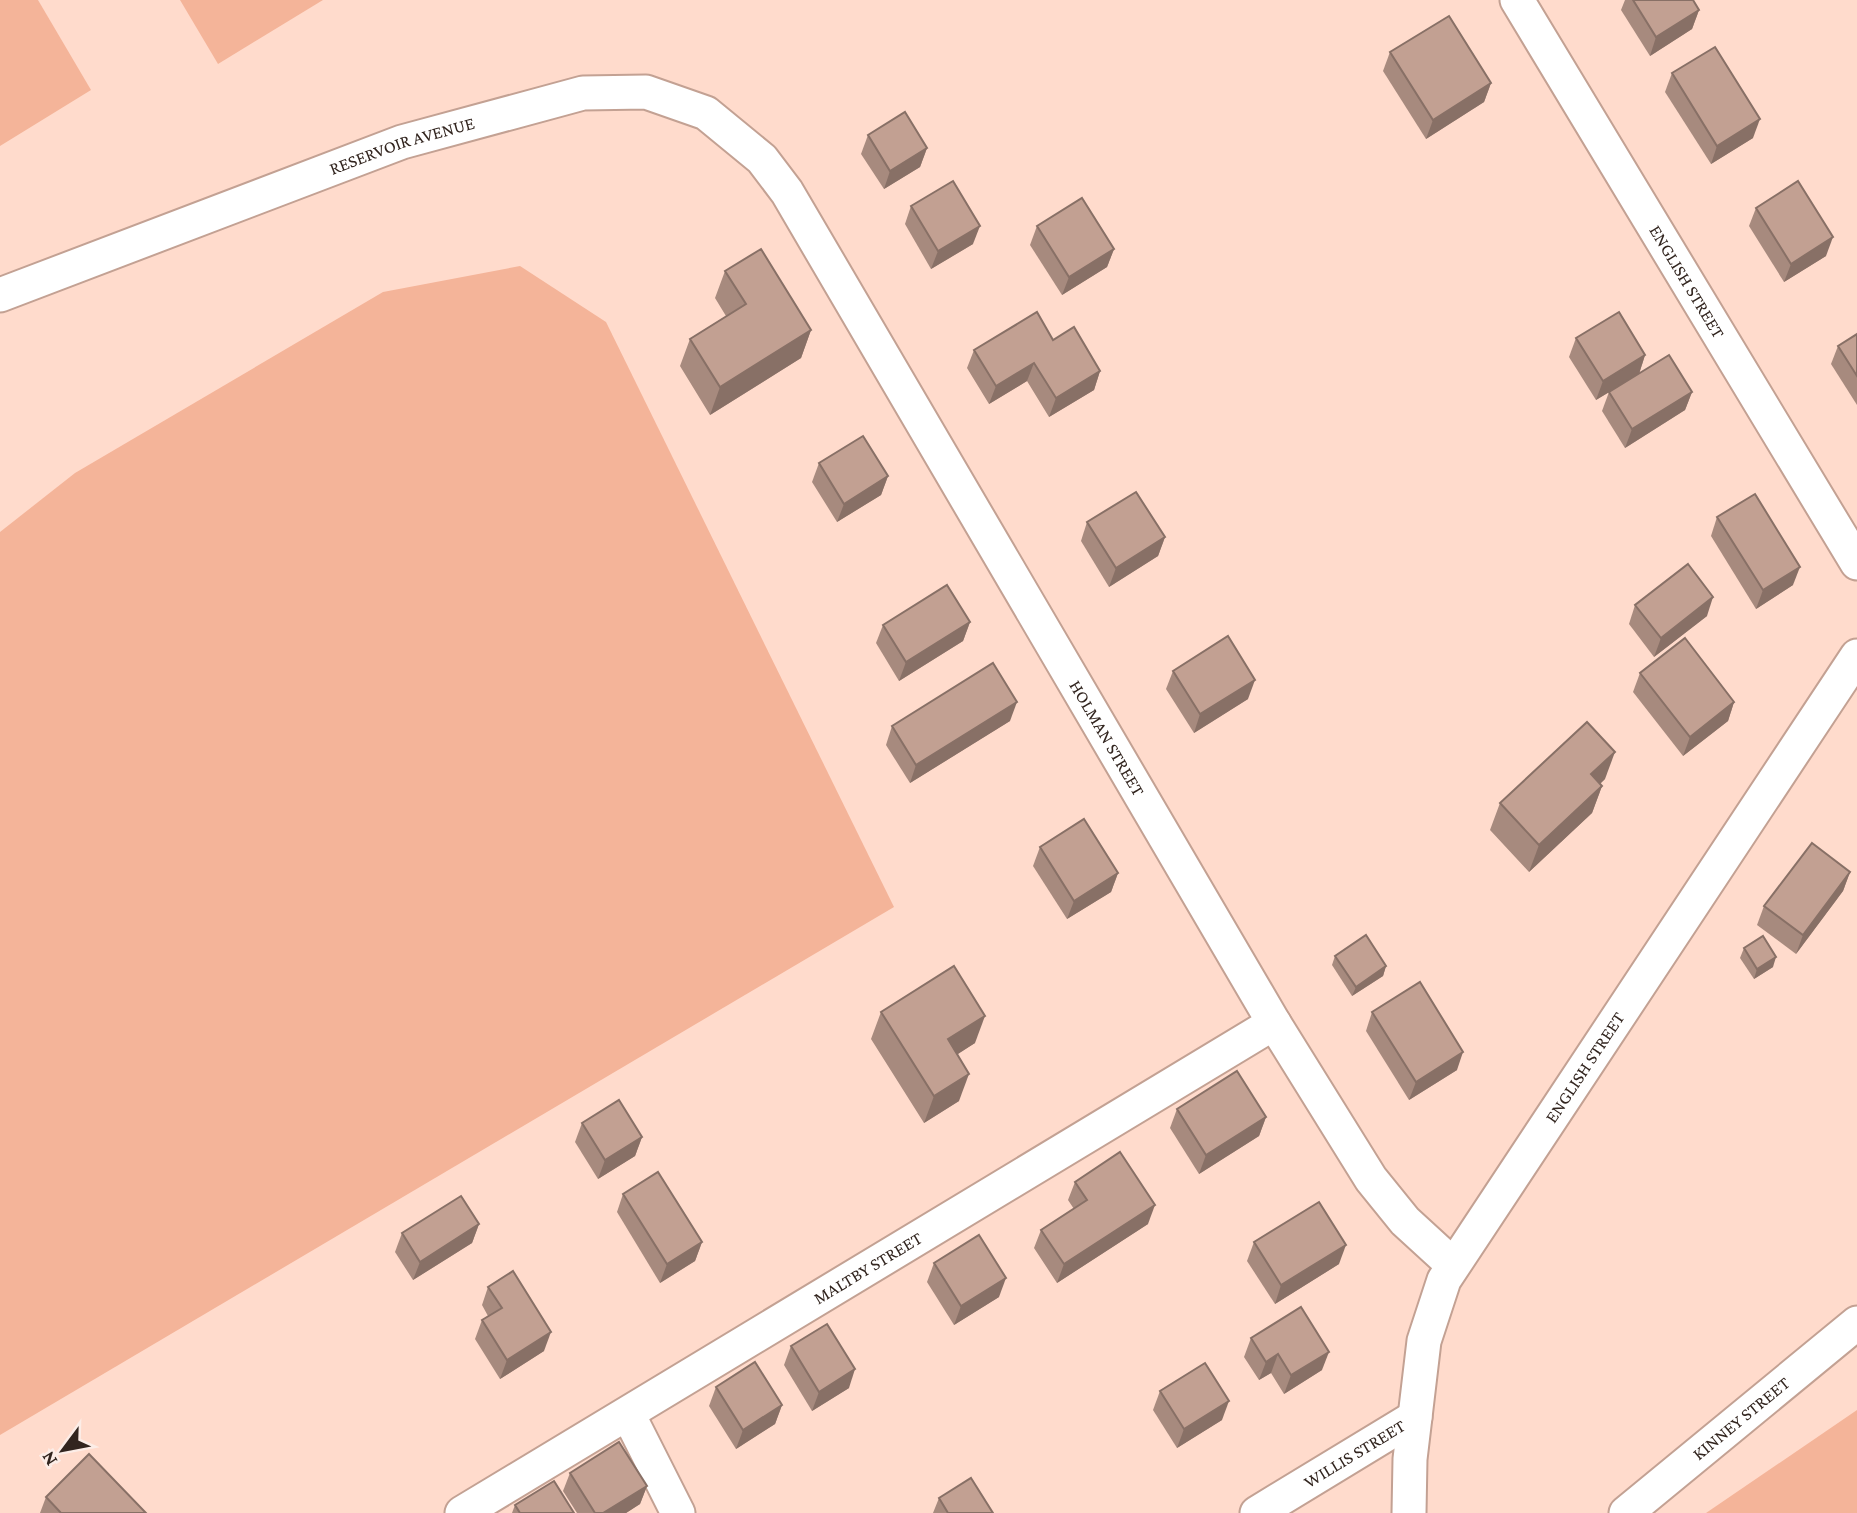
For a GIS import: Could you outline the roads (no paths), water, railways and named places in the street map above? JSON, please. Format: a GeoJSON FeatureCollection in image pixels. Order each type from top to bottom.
{"type":"FeatureCollection","features":[{"type":"Feature","properties":{"kind":"street","name":"ENGLISH STREET"},"geometry":{"type":"LineString","coordinates":[[1517,0],[1857,563]]}},
{"type":"Feature","properties":{"kind":"street","name":"RESERVOIR AVENUE"},"geometry":{"type":"LineString","coordinates":[[0,295],[402,142],[583,93],[646,92],[706,113],[762,159],[787,192]]}},
{"type":"Feature","properties":{"kind":"street","name":"HOLMAN STREET"},"geometry":{"type":"LineString","coordinates":[[787,192],[1274,1023],[1371,1179],[1405,1221],[1453,1265]]}},
{"type":"Feature","properties":{"kind":"street","name":"ENGLISH STREET"},"geometry":{"type":"LineString","coordinates":[[1409,1513],[1410,1459],[1424,1341],[1444,1280],[1857,656]]}},
{"type":"Feature","properties":{"kind":"street","name":"MALTBY STREET"},"geometry":{"type":"LineString","coordinates":[[462,1513],[1274,1023]]}},
{"type":"Feature","properties":{"kind":"street","name":"KINNEY STREET"},"geometry":{"type":"LineString","coordinates":[[1626,1513],[1857,1323]]}},
{"type":"Feature","properties":{"kind":"street"},"geometry":{"type":"LineString","coordinates":[[628,1414],[677,1513]]}},
{"type":"Feature","properties":{"kind":"street","name":"WILLIS STREET"},"geometry":{"type":"LineString","coordinates":[[1257,1513],[1415,1417]]}}]}
